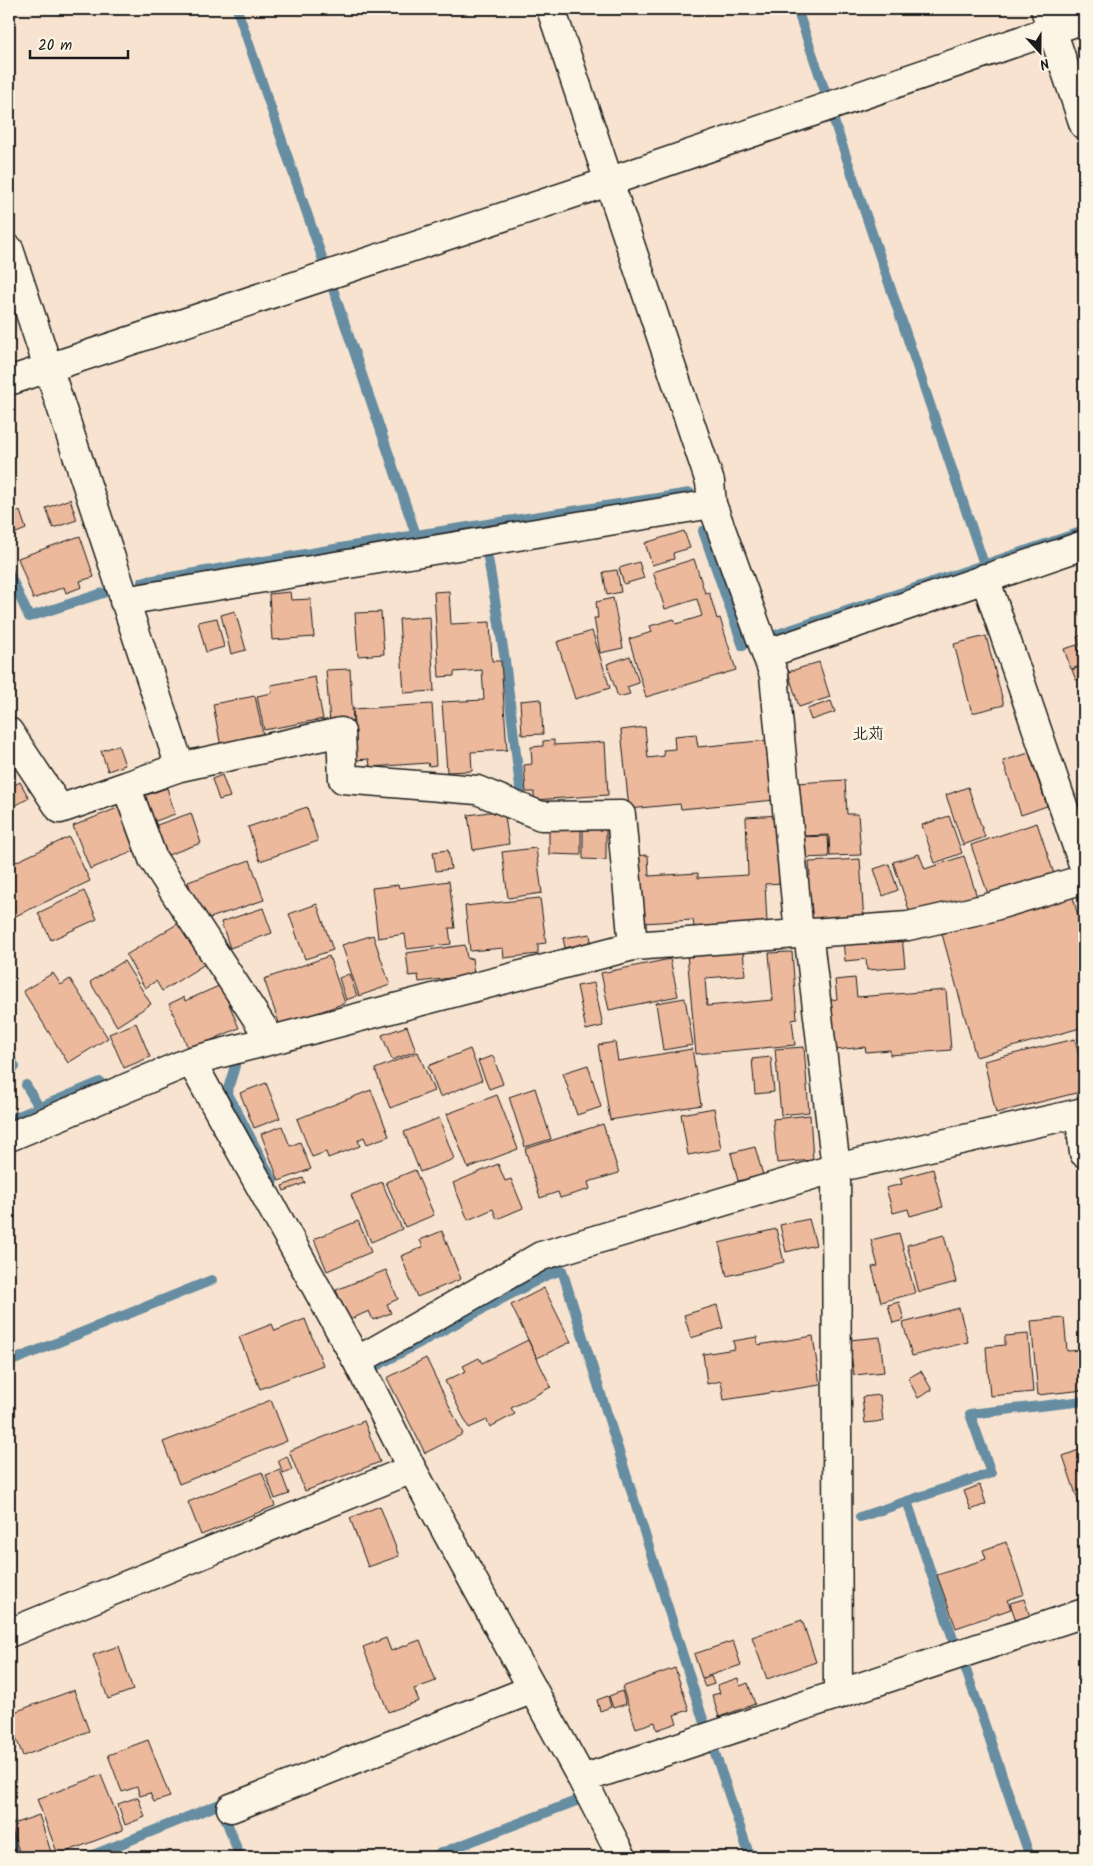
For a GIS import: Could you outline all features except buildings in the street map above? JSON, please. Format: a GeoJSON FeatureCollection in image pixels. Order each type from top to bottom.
{"type":"FeatureCollection","features":[{"type":"Feature","properties":{"kind":"street"},"geometry":{"type":"LineString","coordinates":[[551,9],[710,482],[712,504],[774,675],[804,933],[836,1168],[838,1695]]}},
{"type":"Feature","properties":{"kind":"street"},"geometry":{"type":"LineString","coordinates":[[1048,19],[1084,125]]}},
{"type":"Feature","properties":{"kind":"street"},"geometry":{"type":"LineString","coordinates":[[9,381],[608,182],[1048,19],[1084,19]]}},
{"type":"Feature","properties":{"kind":"street"},"geometry":{"type":"LineString","coordinates":[[9,249],[180,767]]}},
{"type":"Feature","properties":{"kind":"street"},"geometry":{"type":"LineString","coordinates":[[124,601],[712,504]]}},
{"type":"Feature","properties":{"kind":"street"},"geometry":{"type":"LineString","coordinates":[[766,654],[1084,545]]}},
{"type":"Feature","properties":{"kind":"street"},"geometry":{"type":"LineString","coordinates":[[986,578],[1084,867]]}},
{"type":"Feature","properties":{"kind":"street"},"geometry":{"type":"LineString","coordinates":[[9,732],[60,809],[180,767],[341,732],[343,779],[477,790],[541,816],[621,815],[633,946]]}},
{"type":"Feature","properties":{"kind":"street"},"geometry":{"type":"LineString","coordinates":[[126,786],[152,859],[271,1040]]}},
{"type":"Feature","properties":{"kind":"street"},"geometry":{"type":"LineString","coordinates":[[9,1138],[191,1061],[633,946],[908,926],[988,908],[1084,878]]}},
{"type":"Feature","properties":{"kind":"street"},"geometry":{"type":"LineString","coordinates":[[191,1061],[358,1360],[412,1469],[582,1779],[622,1857]]}},
{"type":"Feature","properties":{"kind":"street"},"geometry":{"type":"LineString","coordinates":[[358,1360],[541,1256],[836,1168],[1082,1113],[1084,1153]]}},
{"type":"Feature","properties":{"kind":"street"},"geometry":{"type":"LineString","coordinates":[[9,1633],[412,1469]]}},
{"type":"Feature","properties":{"kind":"street"},"geometry":{"type":"LineString","coordinates":[[582,1779],[1084,1613]]}},
{"type":"Feature","properties":{"kind":"street"},"geometry":{"type":"LineString","coordinates":[[230,1808],[533,1689]]}},
{"type":"Feature","properties":{"kind":"waterway"},"geometry":{"type":"LineString","coordinates":[[237,9],[324,263]]}},
{"type":"Feature","properties":{"kind":"waterway"},"geometry":{"type":"LineString","coordinates":[[797,9],[826,94]]}},
{"type":"Feature","properties":{"kind":"waterway"},"geometry":{"type":"LineString","coordinates":[[833,118],[984,564]]}},
{"type":"Feature","properties":{"kind":"waterway"},"geometry":{"type":"LineString","coordinates":[[332,286],[416,535]]}},
{"type":"Feature","properties":{"kind":"waterway"},"geometry":{"type":"LineString","coordinates":[[142,582],[416,535],[690,493]]}},
{"type":"Feature","properties":{"kind":"waterway"},"geometry":{"type":"LineString","coordinates":[[703,531],[743,646]]}},
{"type":"Feature","properties":{"kind":"waterway"},"geometry":{"type":"LineString","coordinates":[[778,634],[1084,531]]}},
{"type":"Feature","properties":{"kind":"waterway"},"geometry":{"type":"LineString","coordinates":[[488,558],[505,660],[521,796]]}},
{"type":"Feature","properties":{"kind":"waterway"},"geometry":{"type":"LineString","coordinates":[[9,573],[29,617],[106,592]]}},
{"type":"Feature","properties":{"kind":"waterway"},"geometry":{"type":"LineString","coordinates":[[9,1056],[15,1067]]}},
{"type":"Feature","properties":{"kind":"waterway"},"geometry":{"type":"LineString","coordinates":[[235,1066],[227,1092],[273,1181]]}},
{"type":"Feature","properties":{"kind":"waterway"},"geometry":{"type":"LineString","coordinates":[[9,1120],[100,1082]]}},
{"type":"Feature","properties":{"kind":"waterway"},"geometry":{"type":"LineString","coordinates":[[26,1085],[39,1107]]}},
{"type":"Feature","properties":{"kind":"waterway"},"geometry":{"type":"LineString","coordinates":[[376,1366],[545,1276],[562,1270],[705,1726]]}},
{"type":"Feature","properties":{"kind":"waterway"},"geometry":{"type":"LineString","coordinates":[[9,1362],[212,1280]]}},
{"type":"Feature","properties":{"kind":"waterway"},"geometry":{"type":"LineString","coordinates":[[860,1517],[991,1473],[970,1414],[1084,1401]]}},
{"type":"Feature","properties":{"kind":"waterway"},"geometry":{"type":"LineString","coordinates":[[907,1501],[955,1645]]}},
{"type":"Feature","properties":{"kind":"waterway"},"geometry":{"type":"LineString","coordinates":[[965,1667],[1030,1857]]}},
{"type":"Feature","properties":{"kind":"waterway"},"geometry":{"type":"LineString","coordinates":[[714,1750],[750,1857]]}},
{"type":"Feature","properties":{"kind":"waterway"},"geometry":{"type":"LineString","coordinates":[[88,1857],[230,1800]]}},
{"type":"Feature","properties":{"kind":"waterway"},"geometry":{"type":"LineString","coordinates":[[431,1857],[576,1801]]}},
{"type":"Feature","properties":{"kind":"waterway"},"geometry":{"type":"LineString","coordinates":[[222,1809],[240,1857]]}},
{"type":"Feature","properties":{"kind":"waterway"},"geometry":{"type":"LineString","coordinates":[[9,1839],[15,1857]]}},
{"type":"Feature","properties":{"kind":"district","name":"北苅"},"geometry":{"type":"Point","coordinates":[868,734]}}]}
